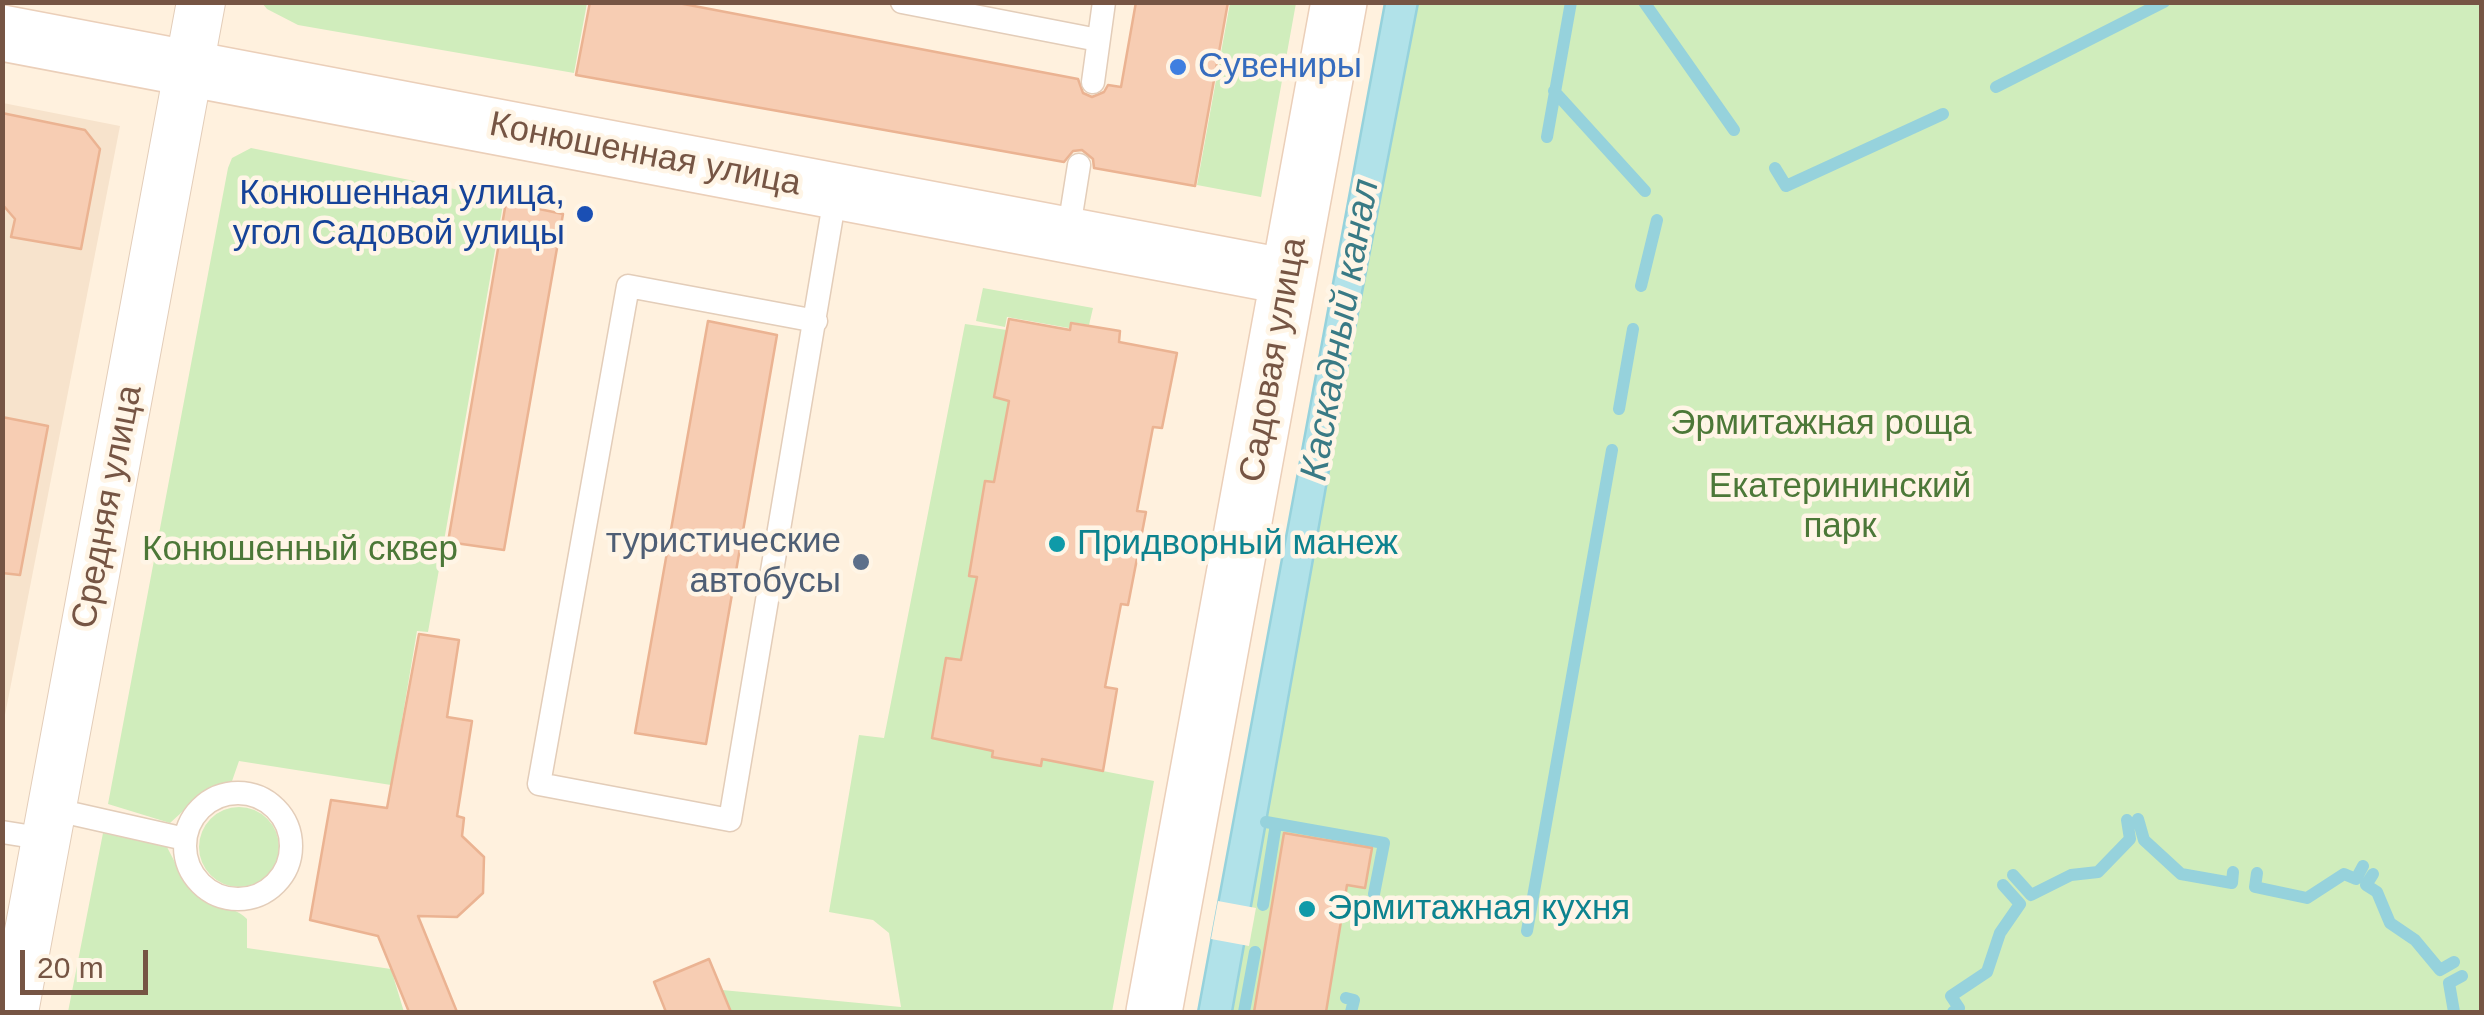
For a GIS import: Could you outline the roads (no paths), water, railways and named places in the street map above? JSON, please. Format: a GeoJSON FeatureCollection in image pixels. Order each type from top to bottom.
{"type":"FeatureCollection","features":[{"type":"Feature","properties":{"kind":"main road","name":"Садовая улица"},"geometry":{"type":"LineString","coordinates":[[1154,1012],[1340,2]]}},
{"type":"Feature","properties":{"kind":"main road","name":"Конюшенная улица"},"geometry":{"type":"LineString","coordinates":[[2,33],[1288,277]]}},
{"type":"Feature","properties":{"kind":"street","name":"Средняя улица"},"geometry":{"type":"LineString","coordinates":[[14,1012],[33,827],[202,2]]}},
{"type":"Feature","properties":{"kind":"lane"},"geometry":{"type":"LineString","coordinates":[[902,2],[1098,40]]}},
{"type":"Feature","properties":{"kind":"lane"},"geometry":{"type":"LineString","coordinates":[[1093,82],[1104,2]]}},
{"type":"Feature","properties":{"kind":"lane"},"geometry":{"type":"LineString","coordinates":[[1068,234],[1079,165]]}},
{"type":"Feature","properties":{"kind":"lane"},"geometry":{"type":"LineString","coordinates":[[816,321],[628,286],[540,784],[730,820],[816,321],[836,191]]}},
{"type":"Feature","properties":{"kind":"lane"},"geometry":{"type":"LineString","coordinates":[[226,794],[242,794],[274,807],[285,821],[291,856],[272,887],[239,900],[205,888],[186,858],[185,839],[199,811],[211,800],[226,794]]}},
{"type":"Feature","properties":{"kind":"lane"},"geometry":{"type":"LineString","coordinates":[[33,827],[185,839]]}},
{"type":"Feature","properties":{"kind":"water","name":"Каскадный канал"},"geometry":{"type":"Polygon","coordinates":[[[1385,3],[1418,3],[1346,375],[1232,1012],[1198,1012],[1385,3]]]}},
{"type":"Feature","properties":{"kind":"waterway"},"geometry":{"type":"LineString","coordinates":[[1547,137],[1571,2]]}},
{"type":"Feature","properties":{"kind":"waterway"},"geometry":{"type":"LineString","coordinates":[[1644,2],[1734,130]]}},
{"type":"Feature","properties":{"kind":"waterway"},"geometry":{"type":"LineString","coordinates":[[1996,87],[2164,2]]}},
{"type":"Feature","properties":{"kind":"waterway"},"geometry":{"type":"LineString","coordinates":[[1554,91],[1645,191]]}},
{"type":"Feature","properties":{"kind":"waterway"},"geometry":{"type":"LineString","coordinates":[[1775,168],[1786,186],[1943,114]]}},
{"type":"Feature","properties":{"kind":"waterway"},"geometry":{"type":"LineString","coordinates":[[1641,286],[1657,220]]}},
{"type":"Feature","properties":{"kind":"waterway"},"geometry":{"type":"LineString","coordinates":[[1619,409],[1633,329]]}},
{"type":"Feature","properties":{"kind":"waterway"},"geometry":{"type":"LineString","coordinates":[[1527,931],[1612,450]]}},
{"type":"Feature","properties":{"kind":"waterway"},"geometry":{"type":"LineString","coordinates":[[2138,819],[2144,840],[2181,874],[2232,883],[2233,872]]}},
{"type":"Feature","properties":{"kind":"waterway"},"geometry":{"type":"LineString","coordinates":[[2013,875],[2031,895],[2071,875],[2098,872],[2130,839],[2127,820]]}},
{"type":"Feature","properties":{"kind":"waterway"},"geometry":{"type":"LineString","coordinates":[[1266,822],[1384,843],[1374,894]]}},
{"type":"Feature","properties":{"kind":"waterway"},"geometry":{"type":"LineString","coordinates":[[1263,905],[1276,824]]}},
{"type":"Feature","properties":{"kind":"waterway"},"geometry":{"type":"LineString","coordinates":[[2257,873],[2255,887],[2307,898],[2344,874],[2356,879],[2363,866]]}},
{"type":"Feature","properties":{"kind":"waterway"},"geometry":{"type":"LineString","coordinates":[[2373,874],[2366,885],[2377,892],[2390,923],[2415,940],[2440,970],[2454,962]]}},
{"type":"Feature","properties":{"kind":"waterway"},"geometry":{"type":"LineString","coordinates":[[1953,1012],[1959,1008],[1951,996],[1987,972],[2000,933],[2020,904],[2003,885]]}},
{"type":"Feature","properties":{"kind":"waterway"},"geometry":{"type":"LineString","coordinates":[[1244,1012],[1255,952]]}},
{"type":"Feature","properties":{"kind":"waterway"},"geometry":{"type":"LineString","coordinates":[[2454,1012],[2449,983],[2462,976]]}},
{"type":"Feature","properties":{"kind":"waterway"},"geometry":{"type":"LineString","coordinates":[[1346,998],[1354,1000],[1351,1012]]}},
{"type":"Feature","properties":{"kind":"place","name":"Сувениры"},"geometry":{"type":"Point","coordinates":[1178,67]}},
{"type":"Feature","properties":{"kind":"place","name":"Конюшенная улица, угол Садовой улицы"},"geometry":{"type":"Point","coordinates":[585,214]}},
{"type":"Feature","properties":{"kind":"place","name":"Придворный манеж"},"geometry":{"type":"Point","coordinates":[1057,544]}},
{"type":"Feature","properties":{"kind":"place","name":"туристические автобусы"},"geometry":{"type":"Point","coordinates":[861,562]}},
{"type":"Feature","properties":{"kind":"place","name":"Эрмитажная кухня"},"geometry":{"type":"Point","coordinates":[1307,909]}},
{"type":"Feature","properties":{"kind":"park label","name":"Эрмитажная роща"},"geometry":{"type":"Point","coordinates":[1821,424]}},
{"type":"Feature","properties":{"kind":"park label","name":"Екатерининский парк"},"geometry":{"type":"Point","coordinates":[1840,507]}},
{"type":"Feature","properties":{"kind":"park label","name":"Конюшенный сквер"},"geometry":{"type":"Point","coordinates":[300,550]}}]}
